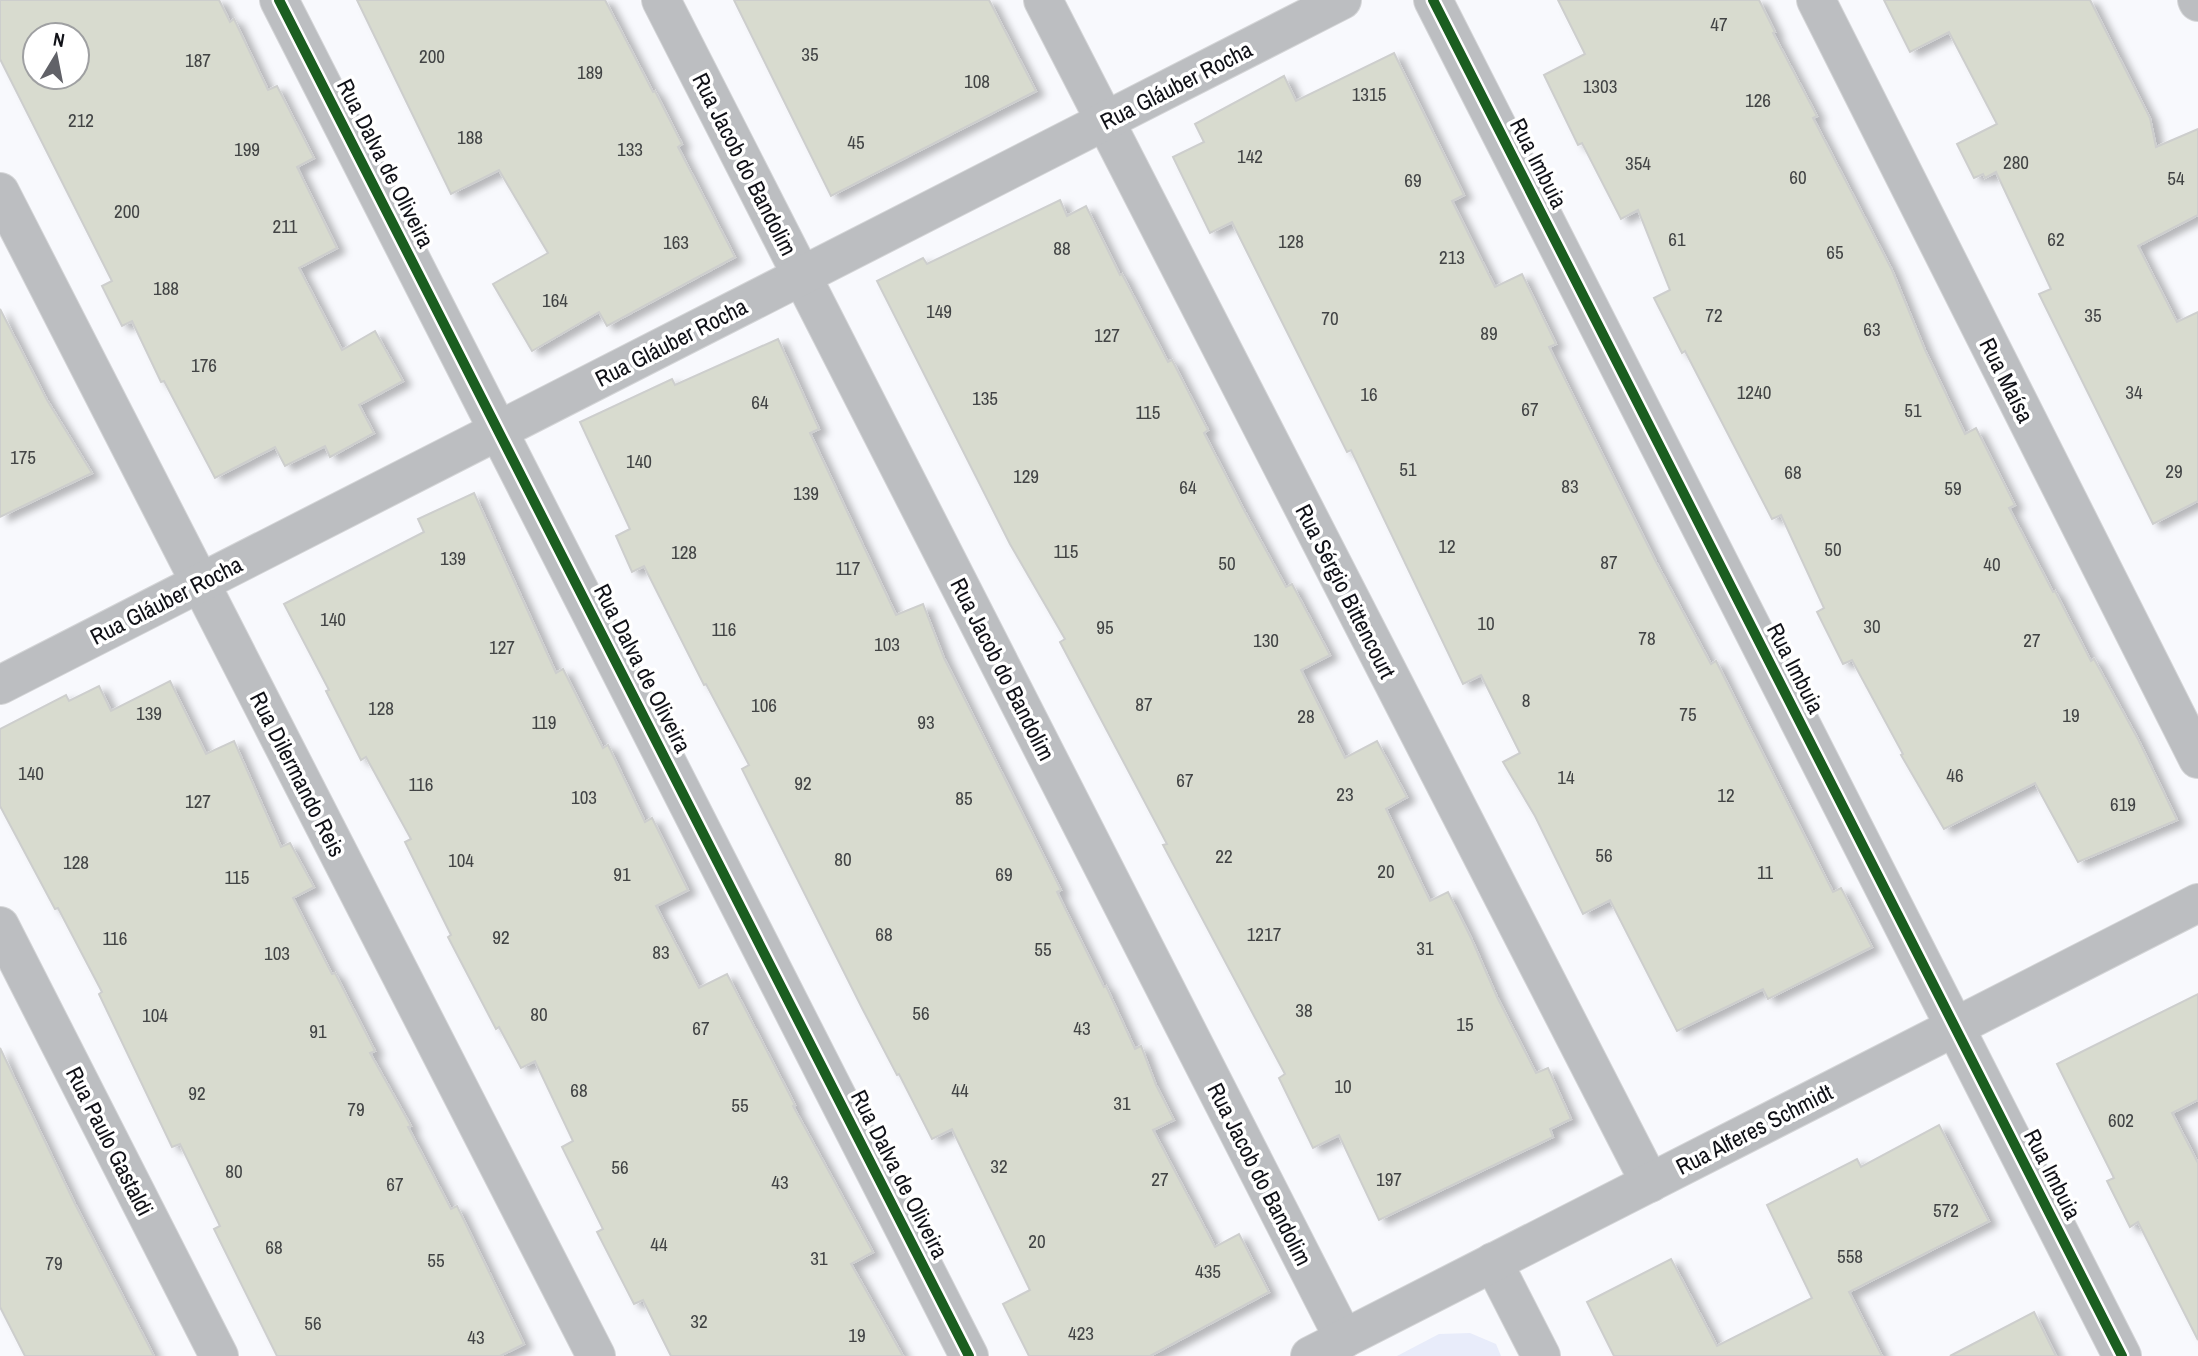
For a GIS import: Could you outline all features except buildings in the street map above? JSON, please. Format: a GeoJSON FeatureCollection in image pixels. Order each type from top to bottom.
{"type":"FeatureCollection","features":[{"type":"Feature","properties":{"kind":"street","name":"Rua Dalva de Oliveira"},"geometry":{"type":"LineString","coordinates":[[279,0],[970,1356]]}},
{"type":"Feature","properties":{"kind":"street","name":"Rua Jacob do Bandolim"},"geometry":{"type":"LineString","coordinates":[[661,0],[1344,1339]]}},
{"type":"Feature","properties":{"kind":"street","name":"Rua Sérgio Bittencourt"},"geometry":{"type":"LineString","coordinates":[[1043,0],[1650,1182]]}},
{"type":"Feature","properties":{"kind":"street","name":"Rua Gláuber Rocha"},"geometry":{"type":"LineString","coordinates":[[0,685],[1342,0]]}},
{"type":"Feature","properties":{"kind":"street","name":"Rua Imbuia"},"geometry":{"type":"LineString","coordinates":[[1433,0],[2122,1356]]}},
{"type":"Feature","properties":{"kind":"street","name":"Rua Maísa"},"geometry":{"type":"LineString","coordinates":[[1816,0],[2198,759]]}},
{"type":"Feature","properties":{"kind":"street","name":"Rua Dilermando Reis"},"geometry":{"type":"LineString","coordinates":[[0,192],[596,1356]]}},
{"type":"Feature","properties":{"kind":"street","name":"Rua Alferes Schmidt"},"geometry":{"type":"LineString","coordinates":[[1310,1356],[2198,902]]}},
{"type":"Feature","properties":{"kind":"street","name":"Rua Paulo Gastaldi"},"geometry":{"type":"LineString","coordinates":[[0,926],[219,1356]]}},
{"type":"Feature","properties":{"kind":"street"},"geometry":{"type":"LineString","coordinates":[[1493,1262],[1541,1356]]}},
{"type":"Feature","properties":{"kind":"shaded area"},"geometry":{"type":"Polygon","coordinates":[[[1470,1333],[1496,1344],[1501,1356],[1397,1356],[1439,1334],[1470,1333]]]}},
{"type":"Feature","properties":{"kind":"cycle path"},"geometry":{"type":"LineString","coordinates":[[279,0],[969,1356]]}},
{"type":"Feature","properties":{"kind":"cycle path"},"geometry":{"type":"LineString","coordinates":[[1433,0],[2122,1356]]}}]}
